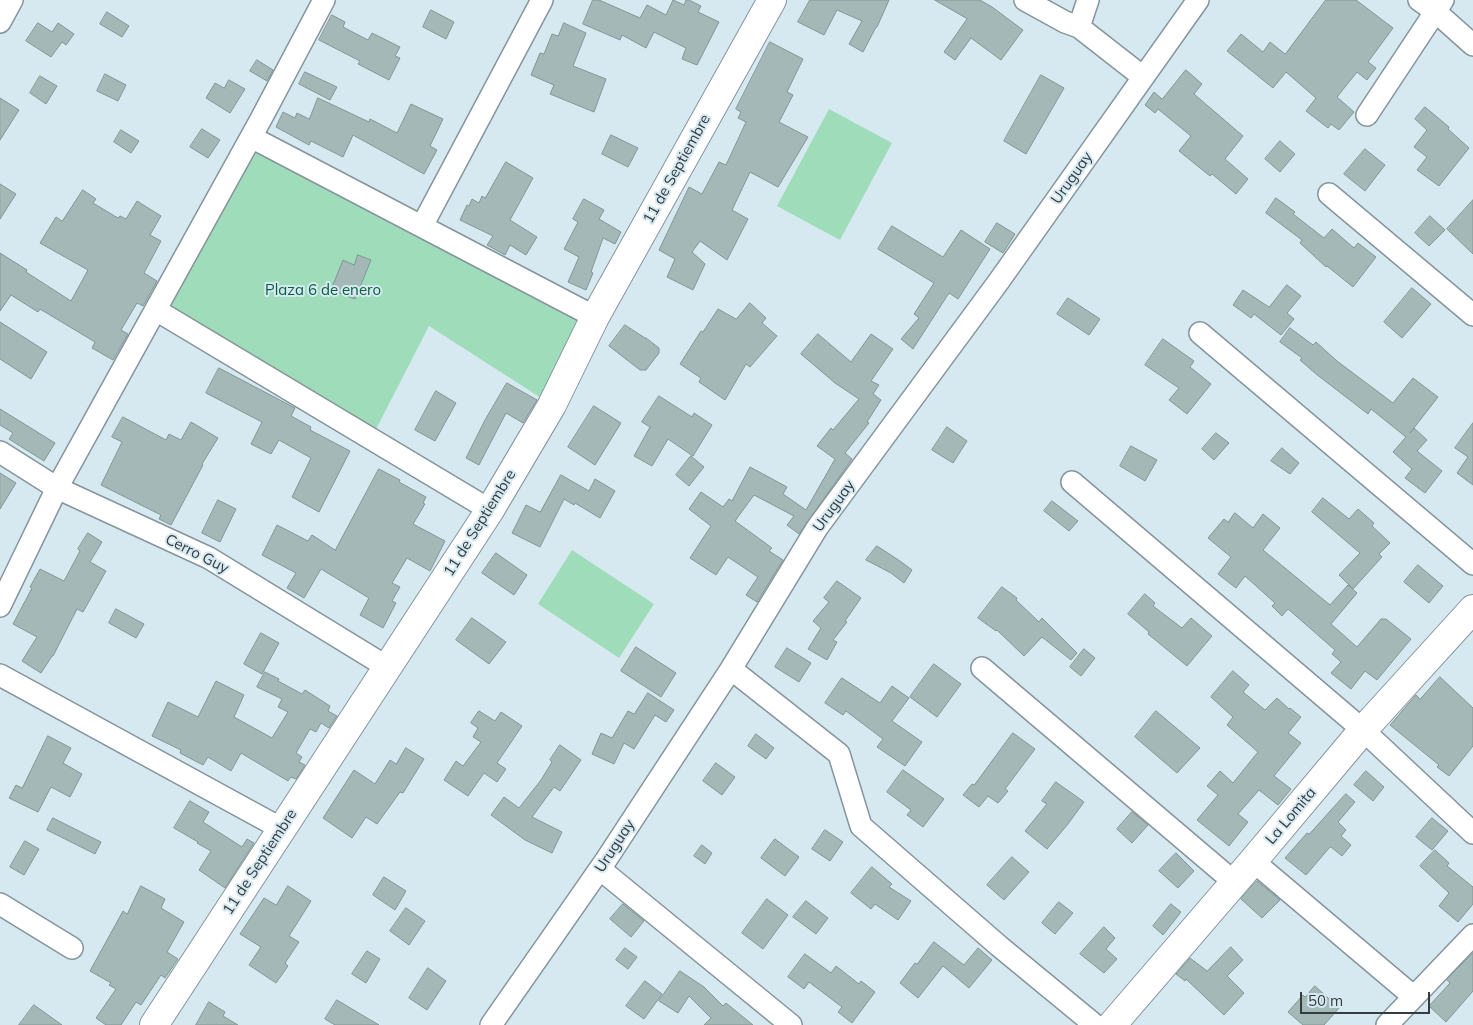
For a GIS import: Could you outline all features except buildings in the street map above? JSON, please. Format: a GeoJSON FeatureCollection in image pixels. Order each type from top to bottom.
{"type":"FeatureCollection","features":[{"type":"Feature","properties":{"kind":"main road","name":"11 de Septiembre"},"geometry":{"type":"LineString","coordinates":[[154,1025],[490,510],[552,405],[595,316],[772,0]]}},
{"type":"Feature","properties":{"kind":"main road","name":"La Lomita"},"geometry":{"type":"LineString","coordinates":[[1112,1025],[1363,730],[1473,609]]}},
{"type":"Feature","properties":{"kind":"street"},"geometry":{"type":"LineString","coordinates":[[0,22],[12,0]]}},
{"type":"Feature","properties":{"kind":"street"},"geometry":{"type":"LineString","coordinates":[[0,606],[57,488],[324,0]]}},
{"type":"Feature","properties":{"kind":"street"},"geometry":{"type":"LineString","coordinates":[[422,226],[542,0]]}},
{"type":"Feature","properties":{"kind":"street"},"geometry":{"type":"LineString","coordinates":[[1025,0],[1065,22],[1079,27],[1143,77]]}},
{"type":"Feature","properties":{"kind":"street"},"geometry":{"type":"LineString","coordinates":[[1079,27],[1088,0]]}},
{"type":"Feature","properties":{"kind":"street","name":"Uruguay"},"geometry":{"type":"LineString","coordinates":[[490,1025],[600,869],[731,670],[817,528],[999,281],[1198,0]]}},
{"type":"Feature","properties":{"kind":"street"},"geometry":{"type":"LineString","coordinates":[[1367,115],[1433,4],[1473,45]]}},
{"type":"Feature","properties":{"kind":"street"},"geometry":{"type":"LineString","coordinates":[[250,137],[595,316]]}},
{"type":"Feature","properties":{"kind":"street"},"geometry":{"type":"LineString","coordinates":[[1329,194],[1473,315]]}},
{"type":"Feature","properties":{"kind":"street"},"geometry":{"type":"LineString","coordinates":[[156,310],[490,510]]}},
{"type":"Feature","properties":{"kind":"street"},"geometry":{"type":"LineString","coordinates":[[1200,333],[1473,564]]}},
{"type":"Feature","properties":{"kind":"street","name":"Cerro Guy"},"geometry":{"type":"LineString","coordinates":[[0,452],[57,488],[210,558],[388,667]]}},
{"type":"Feature","properties":{"kind":"street"},"geometry":{"type":"LineString","coordinates":[[1072,482],[1363,730],[1473,833]]}},
{"type":"Feature","properties":{"kind":"street"},"geometry":{"type":"LineString","coordinates":[[982,668],[1234,882]]}},
{"type":"Feature","properties":{"kind":"street"},"geometry":{"type":"LineString","coordinates":[[731,670],[838,754],[862,826],[999,946],[1096,1025]]}},
{"type":"Feature","properties":{"kind":"street"},"geometry":{"type":"LineString","coordinates":[[0,675],[282,829]]}},
{"type":"Feature","properties":{"kind":"street"},"geometry":{"type":"LineString","coordinates":[[1253,861],[1414,997]]}},
{"type":"Feature","properties":{"kind":"street"},"geometry":{"type":"LineString","coordinates":[[600,869],[791,1025]]}},
{"type":"Feature","properties":{"kind":"street"},"geometry":{"type":"LineString","coordinates":[[0,904],[72,948]]}},
{"type":"Feature","properties":{"kind":"street"},"geometry":{"type":"LineString","coordinates":[[1387,1025],[1473,935]]}},
{"type":"Feature","properties":{"kind":"green space"},"geometry":{"type":"Polygon","coordinates":[[[829,109],[892,143],[840,240],[777,206],[829,109]]]}},
{"type":"Feature","properties":{"kind":"green space","name":"Plaza 6 de enero"},"geometry":{"type":"Polygon","coordinates":[[[251,137],[595,317],[552,405],[429,326],[372,437],[156,310],[251,137]]]}},
{"type":"Feature","properties":{"kind":"green space"},"geometry":{"type":"Polygon","coordinates":[[[572,550],[654,604],[619,658],[538,604],[572,550]]]}}]}
